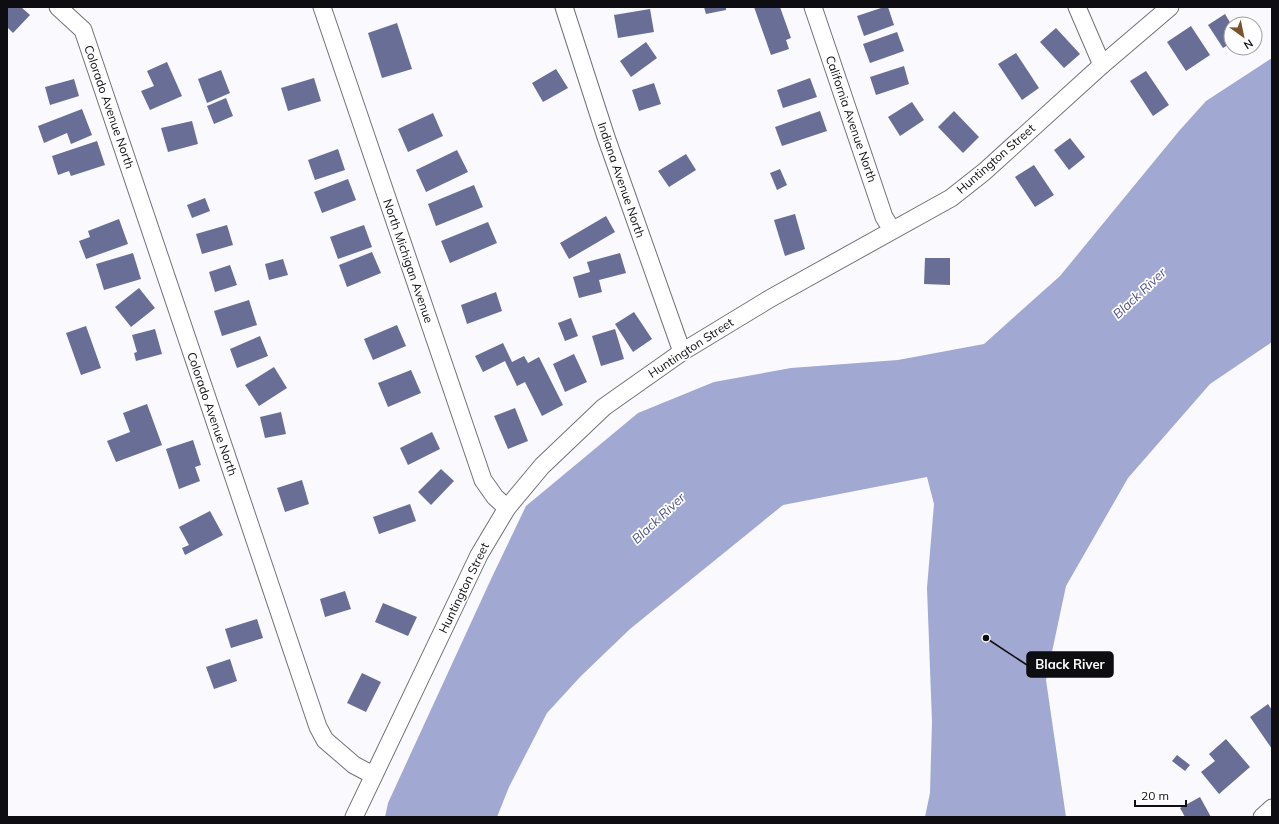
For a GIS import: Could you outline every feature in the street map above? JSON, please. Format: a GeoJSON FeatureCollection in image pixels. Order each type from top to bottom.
{"type":"FeatureCollection","features":[{"type":"Feature","properties":{"kind":"street","name":"Colorado Avenue North"},"geometry":{"type":"LineString","coordinates":[[58,7],[83,30]]}},
{"type":"Feature","properties":{"kind":"street","name":"Colorado Avenue North"},"geometry":{"type":"LineString","coordinates":[[76,7],[318,727],[326,740],[343,755],[354,764],[374,775]]}},
{"type":"Feature","properties":{"kind":"street","name":"North Michigan Avenue"},"geometry":{"type":"LineString","coordinates":[[322,7],[483,480],[494,497],[507,508]]}},
{"type":"Feature","properties":{"kind":"street","name":"Indiana Avenue North"},"geometry":{"type":"LineString","coordinates":[[564,7],[606,137],[682,352]]}},
{"type":"Feature","properties":{"kind":"street","name":"California Avenue North"},"geometry":{"type":"LineString","coordinates":[[813,7],[884,217],[892,230]]}},
{"type":"Feature","properties":{"kind":"street"},"geometry":{"type":"LineString","coordinates":[[1077,7],[1102,64]]}},
{"type":"Feature","properties":{"kind":"street","name":"Huntington Street"},"geometry":{"type":"LineString","coordinates":[[354,817],[479,555],[507,508],[542,466],[604,407],[682,352],[771,298],[951,198],[984,172],[1102,64],[1170,7]]}},
{"type":"Feature","properties":{"kind":"street"},"geometry":{"type":"LineString","coordinates":[[1262,817],[1272,808]]}},
{"type":"Feature","properties":{"kind":"water"},"geometry":{"type":"Polygon","coordinates":[[[1272,58],[1272,342],[1210,384],[1128,478],[1066,586],[1046,680],[1066,817],[925,817],[930,793],[932,722],[927,588],[934,504],[927,477],[783,505],[630,629],[581,676],[547,713],[509,787],[497,817],[385,817],[388,803],[526,506],[638,413],[714,382],[791,368],[898,360],[984,344],[1060,276],[1179,131],[1206,101],[1272,58]]]}},
{"type":"Feature","properties":{"kind":"building"},"geometry":{"type":"Polygon","coordinates":[[[7,7],[21,7],[30,15],[13,33],[7,27],[7,7]]]}},
{"type":"Feature","properties":{"kind":"building"},"geometry":{"type":"Polygon","coordinates":[[[704,7],[726,7],[726,10],[706,14],[704,7]]]}},
{"type":"Feature","properties":{"kind":"building"},"geometry":{"type":"Polygon","coordinates":[[[754,7],[780,7],[791,38],[786,40],[789,49],[771,55],[754,7]]]}},
{"type":"Feature","properties":{"kind":"building"},"geometry":{"type":"Polygon","coordinates":[[[888,7],[894,25],[864,36],[857,16],[888,7]]]}},
{"type":"Feature","properties":{"kind":"building"},"geometry":{"type":"Polygon","coordinates":[[[650,9],[654,32],[618,38],[614,15],[650,9]]]}},
{"type":"Feature","properties":{"kind":"building"},"geometry":{"type":"Polygon","coordinates":[[[1225,14],[1226,16],[1223,16],[1223,48],[1208,25],[1225,14]]]}},
{"type":"Feature","properties":{"kind":"building"},"geometry":{"type":"Polygon","coordinates":[[[397,23],[412,69],[382,78],[368,33],[397,23]]]}},
{"type":"Feature","properties":{"kind":"building"},"geometry":{"type":"Polygon","coordinates":[[[1191,26],[1210,55],[1186,71],[1167,42],[1191,26]]]}},
{"type":"Feature","properties":{"kind":"building"},"geometry":{"type":"Polygon","coordinates":[[[1056,28],[1080,54],[1064,68],[1040,42],[1056,28]]]}},
{"type":"Feature","properties":{"kind":"building"},"geometry":{"type":"Polygon","coordinates":[[[897,32],[904,51],[870,63],[863,44],[897,32]]]}},
{"type":"Feature","properties":{"kind":"building"},"geometry":{"type":"Polygon","coordinates":[[[646,42],[657,58],[631,77],[620,61],[646,42]]]}},
{"type":"Feature","properties":{"kind":"building"},"geometry":{"type":"Polygon","coordinates":[[[1016,53],[1039,88],[1022,100],[998,64],[1016,53]]]}},
{"type":"Feature","properties":{"kind":"building"},"geometry":{"type":"Polygon","coordinates":[[[167,62],[182,96],[150,110],[141,91],[154,86],[147,71],[167,62]]]}},
{"type":"Feature","properties":{"kind":"building"},"geometry":{"type":"Polygon","coordinates":[[[904,66],[909,84],[876,95],[870,77],[904,66]]]}},
{"type":"Feature","properties":{"kind":"building"},"geometry":{"type":"Polygon","coordinates":[[[556,69],[568,88],[543,102],[532,83],[556,69]]]}},
{"type":"Feature","properties":{"kind":"building"},"geometry":{"type":"Polygon","coordinates":[[[221,70],[230,93],[207,103],[198,79],[221,70]]]}},
{"type":"Feature","properties":{"kind":"building"},"geometry":{"type":"Polygon","coordinates":[[[1146,71],[1169,105],[1153,116],[1130,81],[1146,71]]]}},
{"type":"Feature","properties":{"kind":"building"},"geometry":{"type":"Polygon","coordinates":[[[314,78],[321,101],[288,111],[281,88],[314,78]]]}},
{"type":"Feature","properties":{"kind":"building"},"geometry":{"type":"Polygon","coordinates":[[[810,78],[817,97],[783,108],[777,90],[810,78]]]}},
{"type":"Feature","properties":{"kind":"building"},"geometry":{"type":"Polygon","coordinates":[[[74,79],[79,96],[50,105],[45,87],[74,79]]]}},
{"type":"Feature","properties":{"kind":"building"},"geometry":{"type":"Polygon","coordinates":[[[654,83],[661,104],[639,111],[632,90],[654,83]]]}},
{"type":"Feature","properties":{"kind":"building"},"geometry":{"type":"Polygon","coordinates":[[[226,98],[233,116],[214,124],[207,106],[226,98]]]}},
{"type":"Feature","properties":{"kind":"building"},"geometry":{"type":"Polygon","coordinates":[[[912,102],[924,120],[900,136],[888,117],[912,102]]]}},
{"type":"Feature","properties":{"kind":"building"},"geometry":{"type":"Polygon","coordinates":[[[82,109],[92,135],[71,144],[67,133],[44,143],[38,126],[82,109]]]}},
{"type":"Feature","properties":{"kind":"building"},"geometry":{"type":"Polygon","coordinates":[[[820,111],[827,131],[782,146],[775,127],[820,111]]]}},
{"type":"Feature","properties":{"kind":"building"},"geometry":{"type":"Polygon","coordinates":[[[954,111],[979,137],[963,153],[938,127],[954,111]]]}},
{"type":"Feature","properties":{"kind":"building"},"geometry":{"type":"Polygon","coordinates":[[[433,113],[443,136],[408,152],[398,129],[433,113]]]}},
{"type":"Feature","properties":{"kind":"building"},"geometry":{"type":"Polygon","coordinates":[[[192,121],[198,144],[168,152],[161,128],[192,121]]]}},
{"type":"Feature","properties":{"kind":"building"},"geometry":{"type":"Polygon","coordinates":[[[1070,138],[1085,157],[1069,170],[1054,150],[1070,138]]]}},
{"type":"Feature","properties":{"kind":"building"},"geometry":{"type":"Polygon","coordinates":[[[97,141],[105,165],[71,176],[69,171],[58,175],[52,156],[97,141]]]}},
{"type":"Feature","properties":{"kind":"building"},"geometry":{"type":"Polygon","coordinates":[[[338,149],[345,170],[315,180],[308,160],[338,149]]]}},
{"type":"Feature","properties":{"kind":"building"},"geometry":{"type":"Polygon","coordinates":[[[457,150],[468,172],[426,192],[416,170],[457,150]]]}},
{"type":"Feature","properties":{"kind":"building"},"geometry":{"type":"Polygon","coordinates":[[[686,154],[696,170],[669,187],[658,171],[686,154]]]}},
{"type":"Feature","properties":{"kind":"building"},"geometry":{"type":"Polygon","coordinates":[[[1034,165],[1054,195],[1035,207],[1015,177],[1034,165]]]}},
{"type":"Feature","properties":{"kind":"building"},"geometry":{"type":"Polygon","coordinates":[[[780,169],[787,185],[777,190],[770,173],[780,169]]]}},
{"type":"Feature","properties":{"kind":"building"},"geometry":{"type":"Polygon","coordinates":[[[348,179],[356,200],[322,213],[314,192],[348,179]]]}},
{"type":"Feature","properties":{"kind":"building"},"geometry":{"type":"Polygon","coordinates":[[[474,185],[483,207],[436,226],[428,204],[474,185]]]}},
{"type":"Feature","properties":{"kind":"building"},"geometry":{"type":"Polygon","coordinates":[[[205,198],[210,211],[192,218],[187,205],[205,198]]]}},
{"type":"Feature","properties":{"kind":"building"},"geometry":{"type":"Polygon","coordinates":[[[795,214],[805,249],[785,256],[774,220],[795,214]]]}},
{"type":"Feature","properties":{"kind":"building"},"geometry":{"type":"Polygon","coordinates":[[[606,216],[615,232],[569,259],[560,243],[606,216]]]}},
{"type":"Feature","properties":{"kind":"building"},"geometry":{"type":"Polygon","coordinates":[[[119,219],[128,244],[86,259],[79,241],[90,237],[88,231],[119,219]]]}},
{"type":"Feature","properties":{"kind":"building"},"geometry":{"type":"Polygon","coordinates":[[[488,222],[497,243],[450,263],[441,241],[488,222]]]}},
{"type":"Feature","properties":{"kind":"building"},"geometry":{"type":"Polygon","coordinates":[[[227,225],[233,245],[202,254],[196,234],[227,225]]]}},
{"type":"Feature","properties":{"kind":"building"},"geometry":{"type":"Polygon","coordinates":[[[364,225],[372,247],[338,259],[330,237],[364,225]]]}},
{"type":"Feature","properties":{"kind":"building"},"geometry":{"type":"Polygon","coordinates":[[[372,252],[381,273],[347,287],[339,265],[372,252]]]}},
{"type":"Feature","properties":{"kind":"building"},"geometry":{"type":"Polygon","coordinates":[[[133,253],[141,279],[104,290],[96,264],[133,253]]]}},
{"type":"Feature","properties":{"kind":"building"},"geometry":{"type":"Polygon","coordinates":[[[620,253],[626,273],[599,280],[602,292],[579,298],[573,277],[590,272],[587,262],[620,253]]]}},
{"type":"Feature","properties":{"kind":"building"},"geometry":{"type":"Polygon","coordinates":[[[925,258],[950,258],[950,285],[924,284],[925,258]]]}},
{"type":"Feature","properties":{"kind":"building"},"geometry":{"type":"Polygon","coordinates":[[[283,259],[288,275],[269,280],[265,264],[283,259]]]}},
{"type":"Feature","properties":{"kind":"building"},"geometry":{"type":"Polygon","coordinates":[[[230,265],[237,285],[215,292],[209,272],[230,265]]]}},
{"type":"Feature","properties":{"kind":"building"},"geometry":{"type":"Polygon","coordinates":[[[139,288],[155,308],[131,327],[115,307],[139,288]]]}},
{"type":"Feature","properties":{"kind":"building"},"geometry":{"type":"Polygon","coordinates":[[[496,292],[502,311],[467,324],[461,305],[496,292]]]}},
{"type":"Feature","properties":{"kind":"building"},"geometry":{"type":"Polygon","coordinates":[[[249,300],[257,325],[222,336],[214,311],[249,300]]]}},
{"type":"Feature","properties":{"kind":"building"},"geometry":{"type":"Polygon","coordinates":[[[634,312],[652,339],[633,352],[615,324],[634,312]]]}},
{"type":"Feature","properties":{"kind":"building"},"geometry":{"type":"Polygon","coordinates":[[[571,318],[578,336],[565,341],[558,323],[571,318]]]}},
{"type":"Feature","properties":{"kind":"building"},"geometry":{"type":"Polygon","coordinates":[[[397,325],[406,346],[373,360],[364,339],[397,325]]]}},
{"type":"Feature","properties":{"kind":"building"},"geometry":{"type":"Polygon","coordinates":[[[86,326],[101,368],[81,375],[66,333],[86,326]]]}},
{"type":"Feature","properties":{"kind":"building"},"geometry":{"type":"Polygon","coordinates":[[[155,329],[162,354],[136,361],[134,353],[137,352],[132,335],[155,329]]]}},
{"type":"Feature","properties":{"kind":"building"},"geometry":{"type":"Polygon","coordinates":[[[615,329],[624,359],[601,366],[592,336],[615,329]]]}},
{"type":"Feature","properties":{"kind":"building"},"geometry":{"type":"Polygon","coordinates":[[[260,336],[268,356],[237,368],[230,349],[260,336]]]}},
{"type":"Feature","properties":{"kind":"building"},"geometry":{"type":"Polygon","coordinates":[[[503,343],[512,362],[524,356],[528,363],[539,357],[563,405],[542,416],[525,382],[517,386],[505,361],[483,372],[475,356],[503,343]]]}},
{"type":"Feature","properties":{"kind":"building"},"geometry":{"type":"Polygon","coordinates":[[[574,354],[587,382],[565,392],[553,364],[574,354]]]}},
{"type":"Feature","properties":{"kind":"building"},"geometry":{"type":"Polygon","coordinates":[[[274,367],[287,388],[259,406],[245,385],[274,367]]]}},
{"type":"Feature","properties":{"kind":"building"},"geometry":{"type":"Polygon","coordinates":[[[411,370],[421,393],[388,407],[378,383],[411,370]]]}},
{"type":"Feature","properties":{"kind":"building"},"geometry":{"type":"Polygon","coordinates":[[[147,404],[162,445],[116,462],[107,441],[130,432],[123,413],[147,404]]]}},
{"type":"Feature","properties":{"kind":"building"},"geometry":{"type":"Polygon","coordinates":[[[515,408],[528,441],[508,449],[494,416],[515,408]]]}},
{"type":"Feature","properties":{"kind":"building"},"geometry":{"type":"Polygon","coordinates":[[[281,412],[286,434],[265,438],[260,417],[281,412]]]}},
{"type":"Feature","properties":{"kind":"building"},"geometry":{"type":"Polygon","coordinates":[[[432,432],[440,449],[408,465],[400,448],[432,432]]]}},
{"type":"Feature","properties":{"kind":"building"},"geometry":{"type":"Polygon","coordinates":[[[193,440],[201,465],[195,467],[200,481],[179,489],[166,449],[193,440]]]}},
{"type":"Feature","properties":{"kind":"building"},"geometry":{"type":"Polygon","coordinates":[[[441,469],[454,481],[431,505],[418,492],[441,469]]]}},
{"type":"Feature","properties":{"kind":"building"},"geometry":{"type":"Polygon","coordinates":[[[302,480],[309,504],[285,512],[277,488],[302,480]]]}},
{"type":"Feature","properties":{"kind":"building"},"geometry":{"type":"Polygon","coordinates":[[[410,504],[416,521],[379,534],[373,517],[410,504]]]}},
{"type":"Feature","properties":{"kind":"building"},"geometry":{"type":"Polygon","coordinates":[[[210,511],[223,535],[185,555],[182,548],[189,545],[179,527],[210,511]]]}},
{"type":"Feature","properties":{"kind":"building"},"geometry":{"type":"Polygon","coordinates":[[[345,591],[351,609],[325,617],[320,599],[345,591]]]}},
{"type":"Feature","properties":{"kind":"building"},"geometry":{"type":"Polygon","coordinates":[[[383,603],[417,617],[408,636],[375,622],[383,603]]]}},
{"type":"Feature","properties":{"kind":"building"},"geometry":{"type":"Polygon","coordinates":[[[257,619],[263,638],[231,648],[225,629],[257,619]]]}},
{"type":"Feature","properties":{"kind":"building"},"geometry":{"type":"Polygon","coordinates":[[[230,659],[237,681],[214,689],[206,667],[230,659]]]}},
{"type":"Feature","properties":{"kind":"building"},"geometry":{"type":"Polygon","coordinates":[[[362,673],[381,682],[366,712],[347,703],[362,673]]]}},
{"type":"Feature","properties":{"kind":"building"},"geometry":{"type":"Polygon","coordinates":[[[1268,704],[1272,710],[1272,749],[1250,717],[1268,704]]]}},
{"type":"Feature","properties":{"kind":"building"},"geometry":{"type":"Polygon","coordinates":[[[1226,739],[1250,767],[1219,794],[1201,772],[1215,761],[1209,754],[1226,739]]]}},
{"type":"Feature","properties":{"kind":"building"},"geometry":{"type":"Polygon","coordinates":[[[1177,755],[1190,765],[1185,771],[1172,761],[1177,755]]]}},
{"type":"Feature","properties":{"kind":"building"},"geometry":{"type":"Polygon","coordinates":[[[1200,797],[1211,817],[1185,817],[1180,808],[1200,797]]]}},
{"type":"Feature","properties":{"kind":"place","name":"Black River"},"geometry":{"type":"Point","coordinates":[986,638]}}]}
